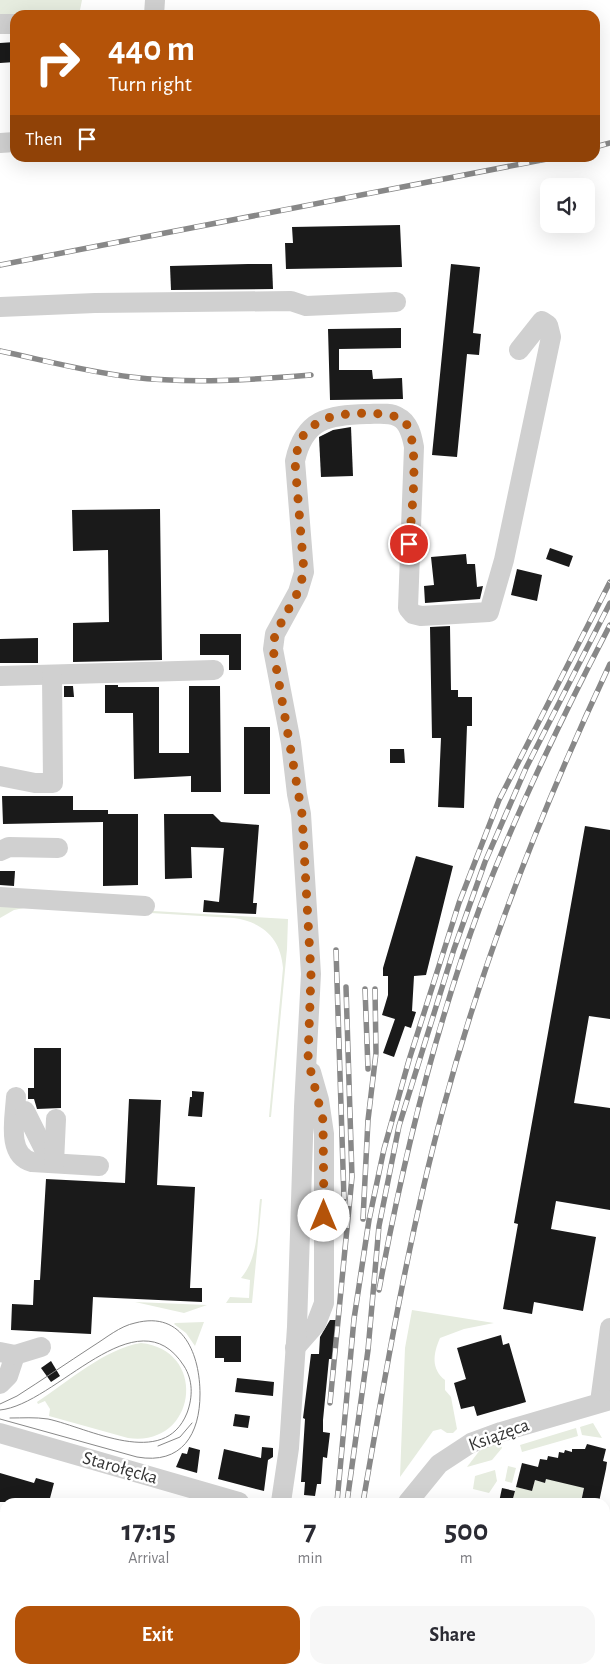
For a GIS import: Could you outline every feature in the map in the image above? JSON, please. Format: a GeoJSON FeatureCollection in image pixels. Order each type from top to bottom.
{"type":"FeatureCollection","features":[{"type":"Feature","properties":{"kind":"street"},"geometry":{"type":"LineString","coordinates":[[0,307],[95,303],[292,301],[306,306],[396,302]]}},
{"type":"Feature","properties":{"kind":"street"},"geometry":{"type":"LineString","coordinates":[[282,1498],[289,1448],[295,1348],[311,974],[302,814],[273,649],[275,634],[298,592],[304,572],[295,462],[298,446],[307,431],[328,418],[342,415],[388,414],[398,416],[405,422],[414,447],[408,608],[413,614],[421,616],[490,612],[504,560],[551,338],[548,325],[542,321],[519,350]]}},
{"type":"Feature","properties":{"kind":"street"},"geometry":{"type":"LineString","coordinates":[[0,676],[214,670]]}},
{"type":"Feature","properties":{"kind":"street"},"geometry":{"type":"LineString","coordinates":[[0,776],[34,783],[53,783],[52,675]]}},
{"type":"Feature","properties":{"kind":"street"},"geometry":{"type":"LineString","coordinates":[[0,851],[9,847],[58,848]]}},
{"type":"Feature","properties":{"kind":"street"},"geometry":{"type":"LineString","coordinates":[[0,897],[145,906]]}},
{"type":"Feature","properties":{"kind":"street"},"geometry":{"type":"LineString","coordinates":[[295,1348],[316,1324],[322,1311],[324,1295],[323,1120],[308,1060]]}},
{"type":"Feature","properties":{"kind":"street"},"geometry":{"type":"LineString","coordinates":[[20,1104],[52,1163]]}},
{"type":"Feature","properties":{"kind":"street"},"geometry":{"type":"LineString","coordinates":[[52,1163],[56,1119]]}},
{"type":"Feature","properties":{"kind":"street"},"geometry":{"type":"LineString","coordinates":[[52,1163],[99,1166]]}},
{"type":"Feature","properties":{"kind":"street"},"geometry":{"type":"LineString","coordinates":[[605,1401],[610,1328]]}},
{"type":"Feature","properties":{"kind":"street"},"geometry":{"type":"LineString","coordinates":[[0,1384],[8,1376],[7,1353],[41,1347]]}},
{"type":"Feature","properties":{"kind":"street","name":"Książęca"},"geometry":{"type":"LineString","coordinates":[[411,1498],[439,1464],[471,1443],[605,1401]]}},
{"type":"Feature","properties":{"kind":"street","name":"Starołęcka"},"geometry":{"type":"LineString","coordinates":[[0,1433],[225,1498]]}},
{"type":"Feature","properties":{"kind":"shaded area"},"geometry":{"type":"Polygon","coordinates":[[[0,0],[82,0],[80,10],[10,10],[10,16],[0,19],[0,0]]]}},
{"type":"Feature","properties":{"kind":"shaded area"},"geometry":{"type":"Polygon","coordinates":[[[0,902],[288,919],[287,949],[271,1117],[269,1117],[283,968],[278,948],[268,933],[253,923],[234,918],[34,906],[14,910],[0,918],[0,902]]]}},
{"type":"Feature","properties":{"kind":"shaded area"},"geometry":{"type":"Polygon","coordinates":[[[260,1199],[262,1199],[252,1303],[226,1303],[230,1297],[249,1298],[250,1280],[241,1278],[247,1270],[254,1251],[260,1199]]]}},
{"type":"Feature","properties":{"kind":"shaded area"},"geometry":{"type":"Polygon","coordinates":[[[135,1302],[207,1305],[184,1313],[135,1302]]]}},
{"type":"Feature","properties":{"kind":"shaded area"},"geometry":{"type":"Polygon","coordinates":[[[412,1310],[494,1323],[464,1329],[440,1338],[435,1355],[435,1366],[440,1376],[445,1380],[445,1390],[451,1397],[457,1429],[453,1433],[447,1433],[441,1429],[433,1431],[400,1477],[405,1348],[412,1310]]]}},
{"type":"Feature","properties":{"kind":"shaded area"},"geometry":{"type":"Polygon","coordinates":[[[204,1322],[195,1346],[186,1333],[174,1324],[175,1323],[204,1322]]]}},
{"type":"Feature","properties":{"kind":"shaded area"},"geometry":{"type":"Polygon","coordinates":[[[141,1343],[163,1350],[177,1362],[185,1379],[186,1397],[180,1414],[169,1428],[151,1437],[128,1438],[49,1416],[50,1409],[45,1401],[38,1404],[37,1402],[100,1359],[128,1346],[141,1343]]]}},
{"type":"Feature","properties":{"kind":"shaded area"},"geometry":{"type":"Polygon","coordinates":[[[593,1423],[602,1438],[582,1435],[580,1427],[593,1423]]]}},
{"type":"Feature","properties":{"kind":"shaded area"},"geometry":{"type":"Polygon","coordinates":[[[576,1428],[578,1436],[522,1452],[520,1445],[576,1428]]]}},
{"type":"Feature","properties":{"kind":"shaded area"},"geometry":{"type":"Polygon","coordinates":[[[499,1439],[502,1448],[492,1460],[467,1467],[480,1450],[499,1439]]]}},
{"type":"Feature","properties":{"kind":"shaded area"},"geometry":{"type":"Polygon","coordinates":[[[508,1466],[516,1468],[512,1483],[505,1481],[508,1466]]]}},
{"type":"Feature","properties":{"kind":"shaded area"},"geometry":{"type":"Polygon","coordinates":[[[495,1470],[497,1481],[489,1493],[473,1489],[475,1476],[495,1470]]]}},
{"type":"Feature","properties":{"kind":"shaded area"},"geometry":{"type":"Polygon","coordinates":[[[546,1479],[585,1482],[582,1498],[513,1498],[516,1487],[532,1491],[535,1480],[545,1483],[546,1479]]]}},
{"type":"Feature","properties":{"kind":"building"},"geometry":{"type":"Polygon","coordinates":[[[10,42],[10,62],[0,63],[0,43],[10,42]]]}},
{"type":"Feature","properties":{"kind":"building"},"geometry":{"type":"Polygon","coordinates":[[[400,225],[402,267],[286,269],[285,243],[293,243],[292,227],[400,225]]]}},
{"type":"Feature","properties":{"kind":"building"},"geometry":{"type":"Polygon","coordinates":[[[272,264],[273,289],[171,290],[170,266],[272,264]]]}},
{"type":"Feature","properties":{"kind":"building"},"geometry":{"type":"Polygon","coordinates":[[[451,264],[480,267],[473,333],[481,334],[479,355],[467,354],[457,457],[432,455],[451,264]]]}},
{"type":"Feature","properties":{"kind":"building"},"geometry":{"type":"Polygon","coordinates":[[[401,328],[401,348],[339,349],[339,370],[372,370],[373,379],[402,378],[403,399],[330,400],[328,329],[401,328]]]}},
{"type":"Feature","properties":{"kind":"building"},"geometry":{"type":"Polygon","coordinates":[[[351,427],[353,476],[321,477],[319,437],[333,430],[351,427]]]}},
{"type":"Feature","properties":{"kind":"building"},"geometry":{"type":"Polygon","coordinates":[[[160,509],[162,660],[73,662],[73,623],[109,622],[108,550],[73,551],[72,510],[160,509]]]}},
{"type":"Feature","properties":{"kind":"building"},"geometry":{"type":"Polygon","coordinates":[[[550,548],[573,556],[569,567],[546,559],[550,548]]]}},
{"type":"Feature","properties":{"kind":"building"},"geometry":{"type":"Polygon","coordinates":[[[466,554],[467,564],[475,564],[477,587],[483,586],[480,599],[425,603],[424,586],[434,585],[431,557],[466,554]]]}},
{"type":"Feature","properties":{"kind":"building"},"geometry":{"type":"Polygon","coordinates":[[[517,569],[542,575],[537,601],[511,595],[517,569]]]}},
{"type":"Feature","properties":{"kind":"building"},"geometry":{"type":"Polygon","coordinates":[[[450,626],[451,690],[458,690],[458,697],[472,697],[472,726],[467,726],[464,808],[438,807],[441,738],[432,738],[430,627],[450,626]]]}},
{"type":"Feature","properties":{"kind":"building"},"geometry":{"type":"Polygon","coordinates":[[[200,634],[241,634],[241,670],[229,670],[229,655],[200,655],[200,634]]]}},
{"type":"Feature","properties":{"kind":"building"},"geometry":{"type":"Polygon","coordinates":[[[38,638],[38,663],[0,663],[0,639],[38,638]]]}},
{"type":"Feature","properties":{"kind":"building"},"geometry":{"type":"Polygon","coordinates":[[[105,685],[118,685],[118,687],[159,687],[159,753],[189,753],[189,686],[220,686],[221,792],[191,792],[191,776],[134,779],[133,713],[105,713],[105,685]]]}},
{"type":"Feature","properties":{"kind":"building"},"geometry":{"type":"Polygon","coordinates":[[[64,686],[73,686],[74,697],[64,697],[64,686]]]}},
{"type":"Feature","properties":{"kind":"building"},"geometry":{"type":"Polygon","coordinates":[[[244,727],[270,727],[270,794],[244,794],[244,727]]]}},
{"type":"Feature","properties":{"kind":"building"},"geometry":{"type":"Polygon","coordinates":[[[390,749],[404,749],[405,763],[390,763],[390,749]]]}},
{"type":"Feature","properties":{"kind":"building"},"geometry":{"type":"Polygon","coordinates":[[[2,796],[73,796],[73,810],[108,810],[108,814],[138,814],[138,885],[103,886],[103,822],[3,824],[2,796]]]}},
{"type":"Feature","properties":{"kind":"building"},"geometry":{"type":"Polygon","coordinates":[[[164,814],[213,814],[221,822],[259,825],[253,903],[257,903],[256,914],[203,912],[204,900],[219,902],[224,848],[191,847],[192,878],[165,879],[164,814]]]}},
{"type":"Feature","properties":{"kind":"building"},"geometry":{"type":"Polygon","coordinates":[[[585,826],[610,830],[610,1019],[589,1016],[574,1103],[610,1108],[610,1210],[556,1201],[551,1229],[596,1237],[583,1311],[534,1302],[532,1314],[503,1309],[518,1224],[514,1223],[585,826]]]}},
{"type":"Feature","properties":{"kind":"building"},"geometry":{"type":"Polygon","coordinates":[[[416,856],[453,866],[426,975],[414,976],[412,1011],[416,1012],[411,1028],[405,1026],[394,1057],[383,1053],[395,1019],[382,1015],[388,995],[388,976],[383,976],[383,968],[416,856]]]}},
{"type":"Feature","properties":{"kind":"building"},"geometry":{"type":"Polygon","coordinates":[[[0,871],[15,871],[14,886],[0,885],[0,871]]]}},
{"type":"Feature","properties":{"kind":"building"},"geometry":{"type":"Polygon","coordinates":[[[34,1048],[61,1048],[61,1108],[37,1109],[34,1099],[28,1099],[28,1088],[34,1088],[34,1048]]]}},
{"type":"Feature","properties":{"kind":"building"},"geometry":{"type":"Polygon","coordinates":[[[192,1091],[204,1092],[202,1117],[188,1116],[192,1091]]]}},
{"type":"Feature","properties":{"kind":"building"},"geometry":{"type":"Polygon","coordinates":[[[129,1099],[161,1100],[157,1185],[195,1187],[190,1288],[202,1288],[202,1302],[93,1297],[91,1334],[11,1330],[12,1304],[33,1305],[34,1280],[40,1280],[46,1179],[125,1183],[129,1099]]]}},
{"type":"Feature","properties":{"kind":"building"},"geometry":{"type":"Polygon","coordinates":[[[330,1320],[336,1320],[333,1359],[329,1359],[323,1420],[323,1432],[330,1433],[327,1458],[323,1457],[321,1484],[317,1484],[315,1496],[304,1495],[305,1482],[301,1482],[305,1419],[303,1418],[311,1354],[319,1354],[320,1337],[330,1320]]]}},
{"type":"Feature","properties":{"kind":"building"},"geometry":{"type":"Polygon","coordinates":[[[501,1335],[503,1345],[509,1343],[526,1402],[477,1416],[474,1406],[461,1409],[454,1383],[466,1379],[457,1348],[501,1335]]]}},
{"type":"Feature","properties":{"kind":"building"},"geometry":{"type":"Polygon","coordinates":[[[215,1336],[241,1336],[241,1362],[224,1362],[224,1358],[215,1358],[215,1336]]]}},
{"type":"Feature","properties":{"kind":"building"},"geometry":{"type":"Polygon","coordinates":[[[51,1361],[60,1376],[51,1382],[41,1368],[51,1361]]]}},
{"type":"Feature","properties":{"kind":"building"},"geometry":{"type":"Polygon","coordinates":[[[237,1378],[274,1382],[273,1396],[235,1392],[237,1378]]]}},
{"type":"Feature","properties":{"kind":"building"},"geometry":{"type":"Polygon","coordinates":[[[235,1414],[250,1416],[248,1428],[233,1426],[235,1414]]]}},
{"type":"Feature","properties":{"kind":"building"},"geometry":{"type":"Polygon","coordinates":[[[587,1444],[606,1449],[603,1461],[607,1462],[600,1498],[582,1498],[584,1488],[546,1479],[545,1483],[535,1480],[532,1491],[516,1487],[522,1463],[538,1467],[540,1459],[547,1460],[548,1456],[558,1458],[559,1452],[564,1453],[565,1450],[572,1452],[572,1449],[585,1449],[587,1444]]]}},
{"type":"Feature","properties":{"kind":"building"},"geometry":{"type":"Polygon","coordinates":[[[189,1447],[200,1450],[197,1473],[176,1467],[182,1453],[187,1454],[189,1447]]]}},
{"type":"Feature","properties":{"kind":"building"},"geometry":{"type":"Polygon","coordinates":[[[262,1447],[273,1448],[273,1457],[268,1460],[264,1491],[218,1479],[224,1449],[261,1458],[262,1447]]]}},
{"type":"Feature","properties":{"kind":"building"},"geometry":{"type":"Polygon","coordinates":[[[0,1473],[34,1483],[36,1478],[54,1483],[50,1498],[0,1498],[0,1473]]]}},
{"type":"Feature","properties":{"kind":"building"},"geometry":{"type":"Polygon","coordinates":[[[502,1488],[515,1491],[513,1498],[500,1498],[502,1488]]]}},
{"type":"Feature","properties":{"kind":"tram line"},"geometry":{"type":"LineString","coordinates":[[0,1404],[17,1396],[119,1329],[135,1323],[152,1321],[166,1323],[177,1330],[186,1339],[197,1365],[200,1394],[199,1409],[192,1434],[177,1451],[166,1456],[153,1458],[137,1457],[0,1419]]}},
{"type":"Feature","properties":{"kind":"tram line"},"geometry":{"type":"LineString","coordinates":[[0,1410],[22,1404],[46,1391],[95,1358],[120,1346],[143,1341],[165,1346],[184,1366],[189,1377],[191,1395],[187,1413],[176,1430],[161,1439],[144,1442],[124,1441],[48,1419],[10,1418]]}},
{"type":"Feature","properties":{"kind":"tram line"},"geometry":{"type":"LineString","coordinates":[[158,1446],[180,1437],[192,1423]]}},
{"type":"Feature","properties":{"kind":"railway"},"geometry":{"type":"LineString","coordinates":[[600,146],[610,143]]}},
{"type":"Feature","properties":{"kind":"railway"},"geometry":{"type":"LineString","coordinates":[[0,265],[531,162]]}},
{"type":"Feature","properties":{"kind":"railway"},"geometry":{"type":"LineString","coordinates":[[0,351],[65,366],[154,379],[221,380],[311,375]]}},
{"type":"Feature","properties":{"kind":"railway"},"geometry":{"type":"LineString","coordinates":[[337,1498],[354,1319],[369,1220],[384,1149],[409,1060],[459,903],[499,800],[610,582]]}},
{"type":"Feature","properties":{"kind":"railway"},"geometry":{"type":"LineString","coordinates":[[348,1498],[368,1350],[379,1226],[399,1126],[454,949],[485,862],[526,768],[610,603]]}},
{"type":"Feature","properties":{"kind":"railway"},"geometry":{"type":"LineString","coordinates":[[379,1290],[409,1144],[434,1048],[463,954],[494,871],[525,799],[610,625]]}},
{"type":"Feature","properties":{"kind":"railway"},"geometry":{"type":"LineString","coordinates":[[364,1498],[408,1256],[430,1158],[459,1052],[516,883],[561,773],[610,664]]}},
{"type":"Feature","properties":{"kind":"railway"},"geometry":{"type":"LineString","coordinates":[[336,950],[344,1199]]}},
{"type":"Feature","properties":{"kind":"railway"},"geometry":{"type":"LineString","coordinates":[[330,1403],[352,1177],[346,987]]}},
{"type":"Feature","properties":{"kind":"railway"},"geometry":{"type":"LineString","coordinates":[[365,989],[368,1069]]}},
{"type":"Feature","properties":{"kind":"railway"},"geometry":{"type":"LineString","coordinates":[[363,1219],[368,1120],[376,1053],[375,989]]}},
{"type":"Feature","properties":{"kind":"route"},"geometry":{"type":"LineString","coordinates":[[324,1216],[323,1120],[320,1100],[308,1060],[311,974],[302,814],[273,649],[277,628],[298,592],[304,572],[295,462],[298,446],[307,431],[328,418],[342,415],[388,414],[398,416],[405,422],[411,434],[414,447],[409,544]]}}]}
